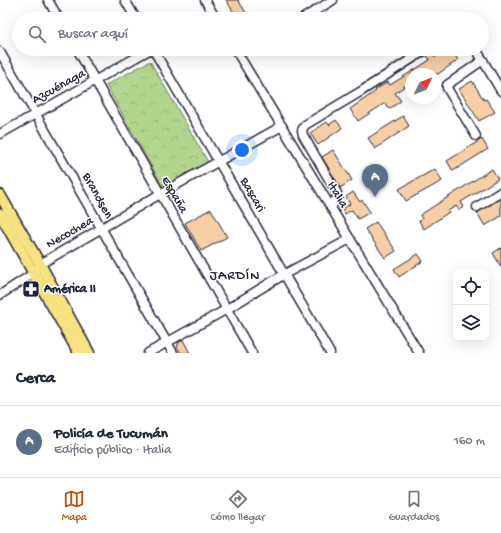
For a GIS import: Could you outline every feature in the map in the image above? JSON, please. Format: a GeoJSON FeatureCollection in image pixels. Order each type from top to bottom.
{"type":"FeatureCollection","features":[{"type":"Feature","properties":{"kind":"main road"},"geometry":{"type":"LineString","coordinates":[[0,195],[89,353]]}},
{"type":"Feature","properties":{"kind":"main road"},"geometry":{"type":"LineString","coordinates":[[0,214],[79,353]]}},
{"type":"Feature","properties":{"kind":"street"},"geometry":{"type":"LineString","coordinates":[[48,0],[55,12]]}},
{"type":"Feature","properties":{"kind":"street"},"geometry":{"type":"LineString","coordinates":[[125,0],[132,12]]}},
{"type":"Feature","properties":{"kind":"street"},"geometry":{"type":"LineString","coordinates":[[205,0],[212,12]]}},
{"type":"Feature","properties":{"kind":"street"},"geometry":{"type":"LineString","coordinates":[[313,12],[333,0]]}},
{"type":"Feature","properties":{"kind":"street","name":"Brandsen"},"geometry":{"type":"LineString","coordinates":[[0,52],[173,353]]}},
{"type":"Feature","properties":{"kind":"street","name":"España"},"geometry":{"type":"LineString","coordinates":[[81,56],[252,353]]}},
{"type":"Feature","properties":{"kind":"street","name":"Azcuénaga"},"geometry":{"type":"LineString","coordinates":[[0,134],[140,56]]}},
{"type":"Feature","properties":{"kind":"street","name":"Bascari"},"geometry":{"type":"LineString","coordinates":[[156,56],[330,353]]}},
{"type":"Feature","properties":{"kind":"street","name":"Italia"},"geometry":{"type":"LineString","coordinates":[[239,56],[418,353]]}},
{"type":"Feature","properties":{"kind":"street"},"geometry":{"type":"LineString","coordinates":[[331,208],[337,197],[337,193],[303,135],[302,130],[305,125],[416,56]]}},
{"type":"Feature","properties":{"kind":"street"},"geometry":{"type":"LineString","coordinates":[[480,56],[501,91]]}},
{"type":"Feature","properties":{"kind":"street"},"geometry":{"type":"LineString","coordinates":[[476,136],[447,88],[447,85],[483,60]]}},
{"type":"Feature","properties":{"kind":"street","name":"Necochea"},"geometry":{"type":"LineString","coordinates":[[0,295],[34,273],[40,264],[160,194],[282,126]]}},
{"type":"Feature","properties":{"kind":"street"},"geometry":{"type":"LineString","coordinates":[[477,207],[501,192]]}},
{"type":"Feature","properties":{"kind":"street"},"geometry":{"type":"LineString","coordinates":[[148,353],[350,239]]}},
{"type":"Feature","properties":{"kind":"green space"},"geometry":{"type":"Polygon","coordinates":[[[150,61],[208,162],[163,187],[106,85],[150,61]]]}},
{"type":"Feature","properties":{"kind":"building"},"geometry":{"type":"Polygon","coordinates":[[[226,0],[238,0],[246,12],[234,12],[226,0]]]}},
{"type":"Feature","properties":{"kind":"building"},"geometry":{"type":"Polygon","coordinates":[[[427,56],[455,56],[458,60],[441,72],[441,68],[417,68],[430,60],[427,56]]]}},
{"type":"Feature","properties":{"kind":"building"},"geometry":{"type":"Polygon","coordinates":[[[405,76],[405,86],[395,93],[401,101],[389,109],[385,103],[358,121],[350,109],[388,82],[390,85],[405,76]]]}},
{"type":"Feature","properties":{"kind":"building"},"geometry":{"type":"Polygon","coordinates":[[[472,81],[484,100],[486,99],[495,112],[479,121],[459,89],[472,81]]]}},
{"type":"Feature","properties":{"kind":"building"},"geometry":{"type":"Polygon","coordinates":[[[403,116],[409,126],[375,149],[368,138],[403,116]]]}},
{"type":"Feature","properties":{"kind":"building"},"geometry":{"type":"Polygon","coordinates":[[[336,120],[342,128],[318,145],[310,133],[327,122],[329,125],[336,120]]]}},
{"type":"Feature","properties":{"kind":"building"},"geometry":{"type":"Polygon","coordinates":[[[482,139],[488,149],[453,171],[447,161],[482,139]]]}},
{"type":"Feature","properties":{"kind":"building"},"geometry":{"type":"Polygon","coordinates":[[[333,150],[352,180],[340,188],[322,157],[333,150]]]}},
{"type":"Feature","properties":{"kind":"building"},"geometry":{"type":"Polygon","coordinates":[[[435,169],[442,181],[406,201],[399,189],[435,169]]]}},
{"type":"Feature","properties":{"kind":"building"},"geometry":{"type":"Polygon","coordinates":[[[492,169],[498,179],[461,202],[464,207],[459,210],[456,206],[424,229],[419,221],[422,219],[420,215],[492,169]]]}},
{"type":"Feature","properties":{"kind":"building"},"geometry":{"type":"Polygon","coordinates":[[[353,192],[360,202],[362,200],[370,212],[358,219],[352,210],[345,214],[342,209],[350,204],[346,197],[353,192]]]}},
{"type":"Feature","properties":{"kind":"building"},"geometry":{"type":"Polygon","coordinates":[[[501,198],[501,216],[485,226],[477,213],[501,198]]]}},
{"type":"Feature","properties":{"kind":"building"},"geometry":{"type":"Polygon","coordinates":[[[211,209],[227,237],[201,251],[185,223],[211,209]]]}},
{"type":"Feature","properties":{"kind":"building"},"geometry":{"type":"Polygon","coordinates":[[[376,222],[396,251],[385,258],[365,229],[376,222]]]}},
{"type":"Feature","properties":{"kind":"building"},"geometry":{"type":"Polygon","coordinates":[[[501,248],[501,267],[493,253],[501,248]]]}},
{"type":"Feature","properties":{"kind":"building"},"geometry":{"type":"Polygon","coordinates":[[[418,254],[423,261],[399,277],[394,269],[418,254]]]}},
{"type":"Feature","properties":{"kind":"building"},"geometry":{"type":"Polygon","coordinates":[[[183,340],[190,353],[181,353],[177,347],[179,342],[183,340]]]}},
{"type":"Feature","properties":{"kind":"place","name":"Policía de Tucumán"},"geometry":{"type":"Point","coordinates":[375,197]}},
{"type":"Feature","properties":{"kind":"place","name":"América II"},"geometry":{"type":"Point","coordinates":[31,289]}},
{"type":"Feature","properties":{"kind":"district","name":"JARDÍN"},"geometry":{"type":"Point","coordinates":[235,276]}}]}
